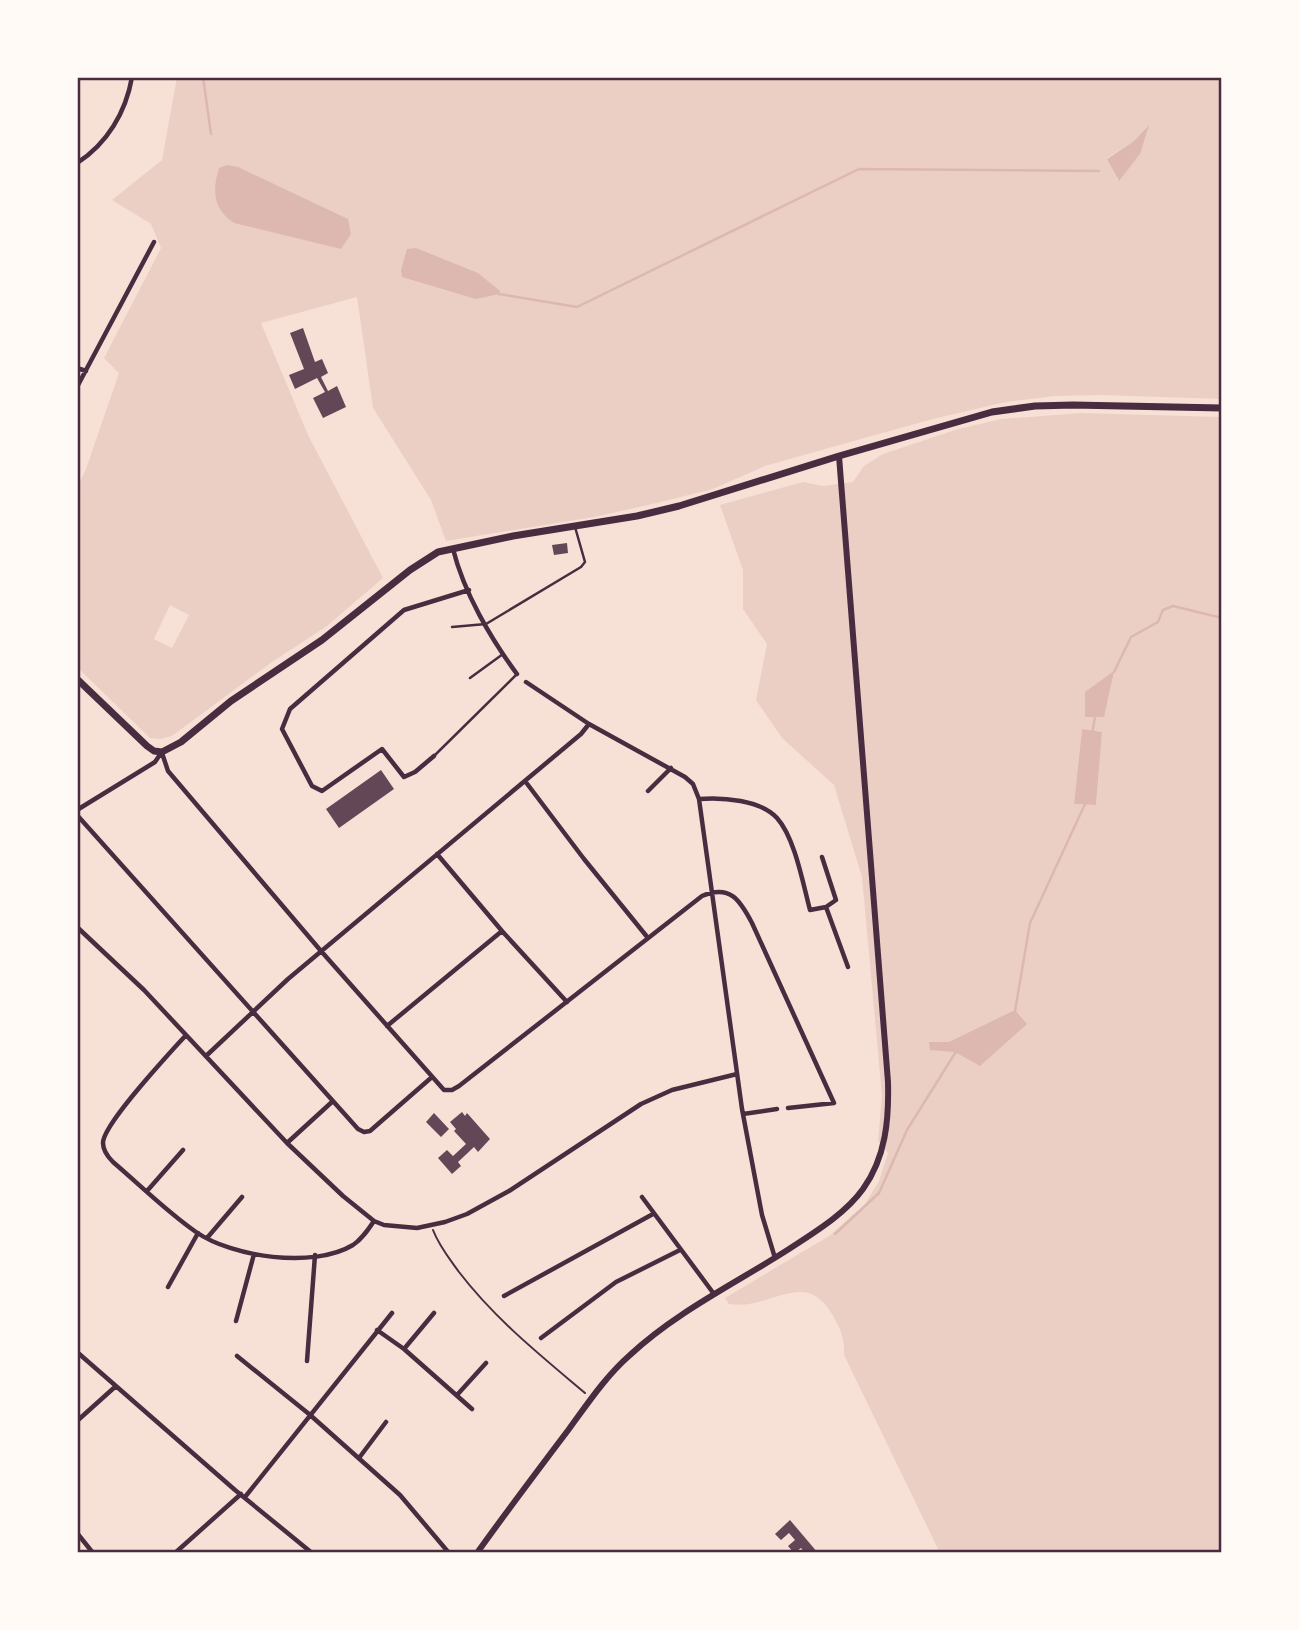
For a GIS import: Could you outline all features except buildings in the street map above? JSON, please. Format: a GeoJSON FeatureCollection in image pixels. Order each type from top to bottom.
{"type":"FeatureCollection","features":[{"type":"Feature","properties":{"kind":"main road"},"geometry":{"type":"LineString","coordinates":[[77,679],[147,746],[162,752],[181,742],[231,701],[322,640],[430,556],[453,549],[679,506],[992,412],[1035,406],[1222,408]]}},
{"type":"Feature","properties":{"kind":"street"},"geometry":{"type":"LineString","coordinates":[[77,163],[111,132],[132,77]]}},
{"type":"Feature","properties":{"kind":"street"},"geometry":{"type":"LineString","coordinates":[[77,387],[154,242]]}},
{"type":"Feature","properties":{"kind":"street"},"geometry":{"type":"LineString","coordinates":[[77,368],[86,371]]}},
{"type":"Feature","properties":{"kind":"street"},"geometry":{"type":"LineString","coordinates":[[477,1553],[612,1373],[644,1342],[775,1258],[842,1211],[864,1188],[884,1141],[888,1116],[888,1082],[839,456]]}},
{"type":"Feature","properties":{"kind":"street"},"geometry":{"type":"LineString","coordinates":[[453,549],[486,624],[517,674]]}},
{"type":"Feature","properties":{"kind":"street"},"geometry":{"type":"LineString","coordinates":[[434,756],[415,772],[404,777],[382,749],[322,791],[312,786],[282,729],[290,709],[404,611],[469,590]]}},
{"type":"Feature","properties":{"kind":"street"},"geometry":{"type":"LineString","coordinates":[[527,682],[589,724],[671,768],[693,784],[699,799],[743,1114],[762,1215],[775,1258]]}},
{"type":"Feature","properties":{"kind":"street"},"geometry":{"type":"LineString","coordinates":[[206,1056],[253,1010],[321,951],[581,734],[589,724]]}},
{"type":"Feature","properties":{"kind":"street"},"geometry":{"type":"LineString","coordinates":[[162,752],[155,762],[77,812],[333,1101],[364,1132],[370,1131],[432,1077]]}},
{"type":"Feature","properties":{"kind":"street"},"geometry":{"type":"LineString","coordinates":[[162,752],[168,771],[444,1090],[449,1091],[459,1086],[702,896],[729,893],[737,898],[744,909],[834,1103],[788,1108]]}},
{"type":"Feature","properties":{"kind":"street"},"geometry":{"type":"LineString","coordinates":[[648,791],[671,768]]}},
{"type":"Feature","properties":{"kind":"street"},"geometry":{"type":"LineString","coordinates":[[525,780],[648,938]]}},
{"type":"Feature","properties":{"kind":"street"},"geometry":{"type":"LineString","coordinates":[[699,799],[739,800],[780,820],[795,855],[810,911],[826,907],[836,900],[822,857]]}},
{"type":"Feature","properties":{"kind":"street"},"geometry":{"type":"LineString","coordinates":[[437,854],[567,1002]]}},
{"type":"Feature","properties":{"kind":"street"},"geometry":{"type":"LineString","coordinates":[[826,907],[848,967]]}},
{"type":"Feature","properties":{"kind":"street"},"geometry":{"type":"LineString","coordinates":[[77,927],[144,990],[287,1143],[374,1221],[402,1228],[432,1226],[467,1214],[509,1191],[641,1104],[672,1090],[737,1074]]}},
{"type":"Feature","properties":{"kind":"street"},"geometry":{"type":"LineString","coordinates":[[387,1026],[502,931]]}},
{"type":"Feature","properties":{"kind":"street"},"geometry":{"type":"LineString","coordinates":[[186,1035],[110,1124],[104,1137],[104,1150],[108,1157],[198,1233],[237,1250],[297,1257],[328,1254],[354,1244],[374,1221]]}},
{"type":"Feature","properties":{"kind":"street"},"geometry":{"type":"LineString","coordinates":[[287,1143],[333,1101]]}},
{"type":"Feature","properties":{"kind":"street"},"geometry":{"type":"LineString","coordinates":[[743,1114],[777,1109]]}},
{"type":"Feature","properties":{"kind":"street"},"geometry":{"type":"LineString","coordinates":[[148,1191],[183,1150]]}},
{"type":"Feature","properties":{"kind":"street"},"geometry":{"type":"LineString","coordinates":[[207,1238],[242,1197]]}},
{"type":"Feature","properties":{"kind":"street"},"geometry":{"type":"LineString","coordinates":[[642,1197],[715,1295]]}},
{"type":"Feature","properties":{"kind":"street"},"geometry":{"type":"LineString","coordinates":[[505,1296],[653,1214]]}},
{"type":"Feature","properties":{"kind":"street"},"geometry":{"type":"LineString","coordinates":[[168,1287],[198,1233]]}},
{"type":"Feature","properties":{"kind":"street"},"geometry":{"type":"LineString","coordinates":[[541,1338],[616,1282],[680,1250]]}},
{"type":"Feature","properties":{"kind":"street"},"geometry":{"type":"LineString","coordinates":[[236,1321],[254,1254]]}},
{"type":"Feature","properties":{"kind":"street"},"geometry":{"type":"LineString","coordinates":[[307,1361],[316,1255]]}},
{"type":"Feature","properties":{"kind":"street"},"geometry":{"type":"LineString","coordinates":[[175,1553],[243,1496],[392,1313]]}},
{"type":"Feature","properties":{"kind":"street"},"geometry":{"type":"LineString","coordinates":[[404,1349],[435,1313]]}},
{"type":"Feature","properties":{"kind":"street"},"geometry":{"type":"LineString","coordinates":[[377,1330],[404,1349],[472,1409]]}},
{"type":"Feature","properties":{"kind":"street"},"geometry":{"type":"LineString","coordinates":[[77,1352],[312,1553]]}},
{"type":"Feature","properties":{"kind":"street"},"geometry":{"type":"LineString","coordinates":[[237,1356],[309,1414],[400,1495],[449,1553]]}},
{"type":"Feature","properties":{"kind":"street"},"geometry":{"type":"LineString","coordinates":[[457,1395],[486,1363]]}},
{"type":"Feature","properties":{"kind":"street"},"geometry":{"type":"LineString","coordinates":[[77,1421],[116,1386]]}},
{"type":"Feature","properties":{"kind":"street"},"geometry":{"type":"LineString","coordinates":[[359,1458],[386,1422]]}},
{"type":"Feature","properties":{"kind":"street"},"geometry":{"type":"LineString","coordinates":[[77,1533],[93,1553]]}},
{"type":"Feature","properties":{"kind":"lane"},"geometry":{"type":"LineString","coordinates":[[452,627],[486,624],[580,567],[585,562],[575,527]]}},
{"type":"Feature","properties":{"kind":"lane"},"geometry":{"type":"LineString","coordinates":[[470,678],[503,653]]}},
{"type":"Feature","properties":{"kind":"lane"},"geometry":{"type":"LineString","coordinates":[[434,756],[517,674]]}},
{"type":"Feature","properties":{"kind":"path"},"geometry":{"type":"LineString","coordinates":[[432,1226],[443,1250],[487,1307],[591,1398]]}},
{"type":"Feature","properties":{"kind":"shaded area"},"geometry":{"type":"Polygon","coordinates":[[[177,77],[1222,77],[1222,399],[1100,395],[1055,396],[1006,402],[933,419],[765,466],[713,489],[657,503],[594,517],[446,541],[431,500],[373,408],[357,297],[261,323],[308,435],[383,578],[327,626],[272,662],[172,736],[150,738],[77,667],[77,488],[119,373],[104,358],[161,248],[151,224],[112,200],[162,160],[177,77]],[[1148,126],[1134,141],[1107,158],[1118,180],[1148,126]],[[238,167],[351,234],[347,219],[238,167]],[[170,605],[154,639],[172,648],[189,615],[170,605]]]}},
{"type":"Feature","properties":{"kind":"shaded area"},"geometry":{"type":"Polygon","coordinates":[[[1149,125],[1140,154],[1119,181],[1107,159],[1134,141],[1149,125]]]}},
{"type":"Feature","properties":{"kind":"shaded area"},"geometry":{"type":"Polygon","coordinates":[[[227,165],[238,167],[348,219],[351,234],[341,249],[234,223],[218,205],[215,192],[219,168],[227,165]]]}},
{"type":"Feature","properties":{"kind":"shaded area"},"geometry":{"type":"Polygon","coordinates":[[[416,248],[478,273],[500,291],[499,294],[476,299],[402,277],[401,270],[407,249],[416,248]]]}},
{"type":"Feature","properties":{"kind":"shaded area"},"geometry":{"type":"Polygon","coordinates":[[[1081,413],[1222,417],[1222,1553],[940,1553],[844,1355],[843,1338],[837,1324],[821,1300],[798,1292],[744,1305],[729,1304],[725,1298],[829,1236],[865,1204],[879,1181],[888,1153],[878,1141],[882,1096],[862,877],[834,785],[782,738],[756,700],[767,644],[743,609],[743,570],[720,505],[803,482],[823,486],[853,482],[864,466],[883,454],[958,429],[1001,419],[1081,413]],[[1082,730],[1074,804],[1096,805],[1102,732],[1082,730]]]}},
{"type":"Feature","properties":{"kind":"shaded area"},"geometry":{"type":"Polygon","coordinates":[[[1114,671],[1104,717],[1085,717],[1085,692],[1114,671]]]}},
{"type":"Feature","properties":{"kind":"shaded area"},"geometry":{"type":"Polygon","coordinates":[[[1082,729],[1102,732],[1096,805],[1074,804],[1082,729]]]}},
{"type":"Feature","properties":{"kind":"shaded area"},"geometry":{"type":"Polygon","coordinates":[[[1015,1010],[1027,1024],[980,1066],[955,1052],[930,1050],[929,1042],[949,1042],[1015,1010]]]}},
{"type":"Feature","properties":{"kind":"waterway"},"geometry":{"type":"LineString","coordinates":[[203,77],[211,134]]}},
{"type":"Feature","properties":{"kind":"waterway"},"geometry":{"type":"LineString","coordinates":[[499,294],[577,307],[859,169],[1099,171]]}},
{"type":"Feature","properties":{"kind":"waterway"},"geometry":{"type":"LineString","coordinates":[[1114,672],[1131,637],[1158,622],[1163,610],[1173,606],[1222,618]]}},
{"type":"Feature","properties":{"kind":"waterway"},"geometry":{"type":"LineString","coordinates":[[1092,734],[1095,717]]}},
{"type":"Feature","properties":{"kind":"waterway"},"geometry":{"type":"LineString","coordinates":[[1015,1011],[1030,923],[1085,804]]}},
{"type":"Feature","properties":{"kind":"waterway"},"geometry":{"type":"LineString","coordinates":[[835,1234],[879,1193],[907,1130],[957,1050]]}}]}
